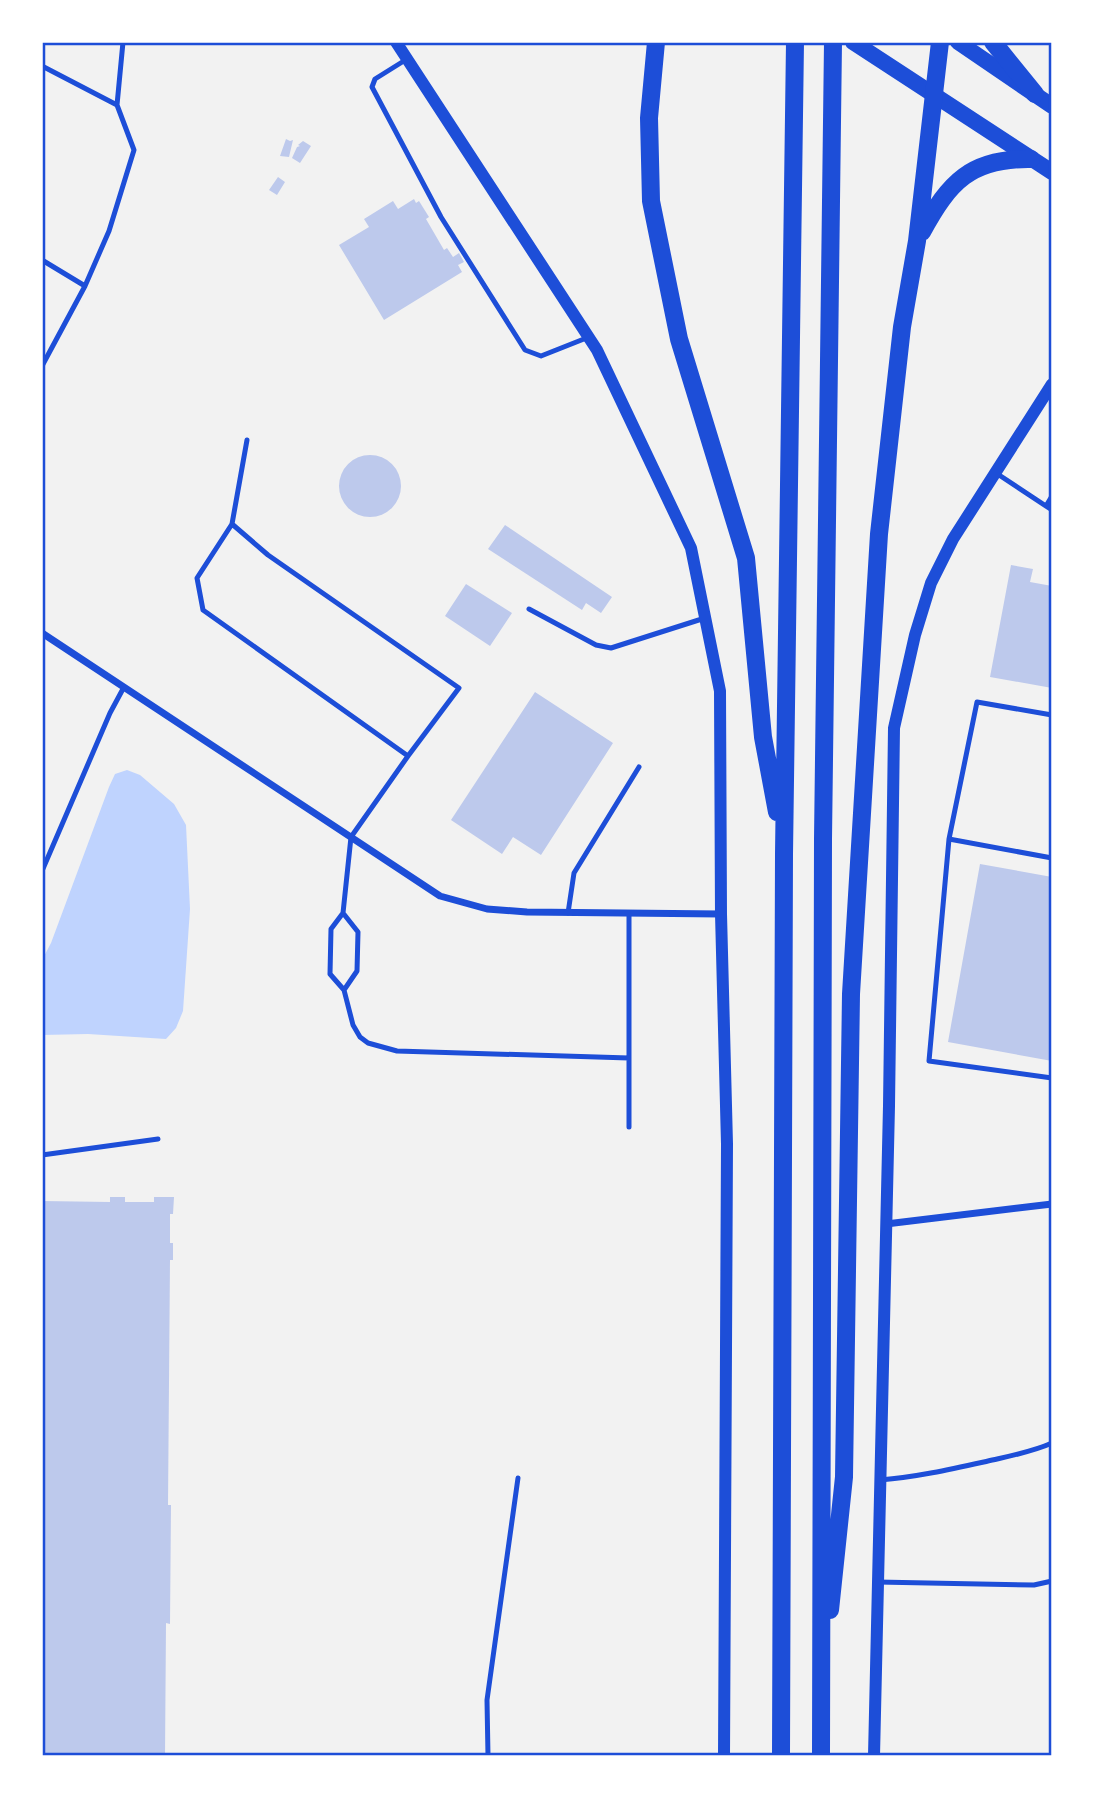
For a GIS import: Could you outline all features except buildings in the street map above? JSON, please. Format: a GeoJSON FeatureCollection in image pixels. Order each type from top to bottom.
{"type":"FeatureCollection","features":[{"type":"Feature","properties":{"kind":"highway"},"geometry":{"type":"LineString","coordinates":[[656,42],[649,118],[651,201],[679,339],[747,558],[763,737],[784,853]]}},
{"type":"Feature","properties":{"kind":"highway"},"geometry":{"type":"LineString","coordinates":[[821,1756],[823,839],[833,42]]}},
{"type":"Feature","properties":{"kind":"highway"},"geometry":{"type":"LineString","coordinates":[[820,1714],[844,1477],[851,994],[879,534],[902,327],[917,241],[940,42]]}},
{"type":"Feature","properties":{"kind":"highway"},"geometry":{"type":"LineString","coordinates":[[993,42],[1035,94]]}},
{"type":"Feature","properties":{"kind":"highway"},"geometry":{"type":"LineString","coordinates":[[781,1756],[784,853],[795,51]]}},
{"type":"Feature","properties":{"kind":"highway"},"geometry":{"type":"LineString","coordinates":[[917,241],[934,210],[964,174],[1006,159],[1031,159]]}},
{"type":"Feature","properties":{"kind":"main road"},"geometry":{"type":"LineString","coordinates":[[853,42],[1052,172]]}},
{"type":"Feature","properties":{"kind":"main road"},"geometry":{"type":"LineString","coordinates":[[958,42],[1052,106]]}},
{"type":"Feature","properties":{"kind":"street"},"geometry":{"type":"LineString","coordinates":[[396,42],[590,337],[691,548],[720,691],[721,914],[727,1144],[724,1756]]}},
{"type":"Feature","properties":{"kind":"street"},"geometry":{"type":"LineString","coordinates":[[874,1756],[894,727],[915,635],[931,583],[953,539],[1052,384]]}},
{"type":"Feature","properties":{"kind":"street"},"geometry":{"type":"LineString","coordinates":[[42,633],[440,896],[487,909],[568,913],[721,914]]}},
{"type":"Feature","properties":{"kind":"street"},"geometry":{"type":"LineString","coordinates":[[885,1224],[1052,1204]]}},
{"type":"Feature","properties":{"kind":"lane"},"geometry":{"type":"LineString","coordinates":[[42,366],[85,286],[109,231],[134,150],[117,106],[123,42]]}},
{"type":"Feature","properties":{"kind":"lane"},"geometry":{"type":"LineString","coordinates":[[407,58],[375,79],[372,87],[441,217],[525,350],[541,356],[590,337]]}},
{"type":"Feature","properties":{"kind":"lane"},"geometry":{"type":"LineString","coordinates":[[42,66],[117,106]]}},
{"type":"Feature","properties":{"kind":"lane"},"geometry":{"type":"LineString","coordinates":[[42,260],[85,286]]}},
{"type":"Feature","properties":{"kind":"lane"},"geometry":{"type":"LineString","coordinates":[[247,440],[232,524],[197,578],[202,610],[408,756]]}},
{"type":"Feature","properties":{"kind":"lane"},"geometry":{"type":"LineString","coordinates":[[995,472],[1049,508],[1052,496]]}},
{"type":"Feature","properties":{"kind":"lane"},"geometry":{"type":"LineString","coordinates":[[232,524],[268,555],[459,688],[351,837],[343,913],[331,929],[330,974],[344,990],[353,1025],[360,1037],[377,1046],[397,1051],[629,1058]]}},
{"type":"Feature","properties":{"kind":"lane"},"geometry":{"type":"LineString","coordinates":[[529,609],[596,645],[611,648],[705,618]]}},
{"type":"Feature","properties":{"kind":"lane"},"geometry":{"type":"LineString","coordinates":[[42,871],[110,713],[124,687]]}},
{"type":"Feature","properties":{"kind":"lane"},"geometry":{"type":"LineString","coordinates":[[1052,715],[976,702],[949,839],[929,1061],[1052,1078]]}},
{"type":"Feature","properties":{"kind":"lane"},"geometry":{"type":"LineString","coordinates":[[568,913],[574,873],[639,767]]}},
{"type":"Feature","properties":{"kind":"lane"},"geometry":{"type":"LineString","coordinates":[[949,839],[1052,858]]}},
{"type":"Feature","properties":{"kind":"lane"},"geometry":{"type":"LineString","coordinates":[[343,913],[358,932],[357,971],[344,990]]}},
{"type":"Feature","properties":{"kind":"lane"},"geometry":{"type":"LineString","coordinates":[[629,913],[629,1127]]}},
{"type":"Feature","properties":{"kind":"lane"},"geometry":{"type":"LineString","coordinates":[[42,1155],[158,1139]]}},
{"type":"Feature","properties":{"kind":"lane"},"geometry":{"type":"LineString","coordinates":[[880,1480],[911,1478],[1038,1449],[1052,1443]]}},
{"type":"Feature","properties":{"kind":"lane"},"geometry":{"type":"LineString","coordinates":[[488,1756],[487,1700],[518,1478]]}},
{"type":"Feature","properties":{"kind":"lane"},"geometry":{"type":"LineString","coordinates":[[877,1582],[1034,1585],[1052,1581]]}},
{"type":"Feature","properties":{"kind":"water"},"geometry":{"type":"Polygon","coordinates":[[[127,770],[140,775],[174,804],[186,825],[190,909],[183,1011],[176,1028],[166,1039],[88,1034],[42,1035],[42,960],[51,943],[109,787],[115,774],[127,770]]]}}]}
